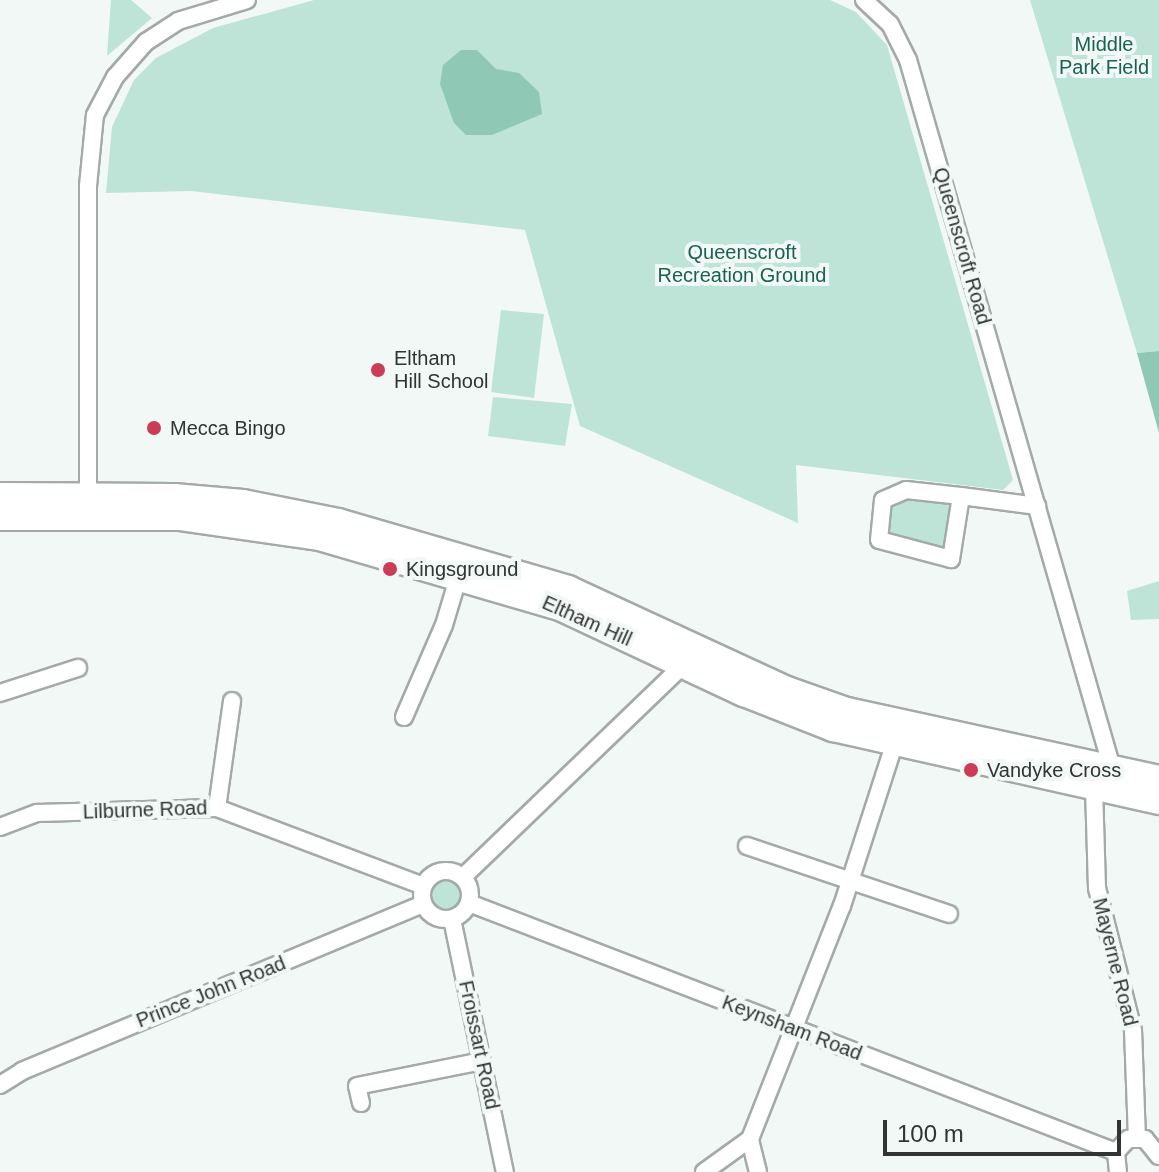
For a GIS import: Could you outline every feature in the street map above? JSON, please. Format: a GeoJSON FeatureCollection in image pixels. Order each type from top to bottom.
{"type":"FeatureCollection","features":[{"type":"Feature","properties":{"kind":"main road","name":"Eltham Hill"},"geometry":{"type":"LineString","coordinates":[[0,496],[268,527],[459,575],[560,607],[779,708],[894,745],[1103,777],[1159,779]]}},
{"type":"Feature","properties":{"kind":"main road","name":"Eltham Hill"},"geometry":{"type":"LineString","coordinates":[[0,517],[88,504],[243,503],[461,554],[568,589],[787,690],[847,711],[1103,777],[1159,801]]}},
{"type":"Feature","properties":{"kind":"street"},"geometry":{"type":"LineString","coordinates":[[88,504],[88,186],[95,115],[115,77],[146,42],[178,21],[247,0]]}},
{"type":"Feature","properties":{"kind":"street","name":"Queenscroft Road"},"geometry":{"type":"LineString","coordinates":[[864,0],[890,24],[908,60],[1037,506],[1103,777]]}},
{"type":"Feature","properties":{"kind":"street"},"geometry":{"type":"LineString","coordinates":[[961,496],[951,559],[879,540],[883,500],[906,490],[961,496],[1037,506]]}},
{"type":"Feature","properties":{"kind":"street"},"geometry":{"type":"LineString","coordinates":[[404,717],[444,625],[459,575]]}},
{"type":"Feature","properties":{"kind":"street"},"geometry":{"type":"LineString","coordinates":[[463,877],[683,665]]}},
{"type":"Feature","properties":{"kind":"street"},"geometry":{"type":"LineString","coordinates":[[0,693],[78,668]]}},
{"type":"Feature","properties":{"kind":"street"},"geometry":{"type":"LineString","coordinates":[[217,808],[232,701]]}},
{"type":"Feature","properties":{"kind":"street"},"geometry":{"type":"LineString","coordinates":[[704,1172],[750,1139],[851,881],[894,745]]}},
{"type":"Feature","properties":{"kind":"street","name":"Mayerne Road"},"geometry":{"type":"LineString","coordinates":[[1103,777],[1097,888],[1133,1030],[1137,1137]]}},
{"type":"Feature","properties":{"kind":"street","name":"Lilburne Road"},"geometry":{"type":"LineString","coordinates":[[0,827],[37,813],[217,808],[423,886]]}},
{"type":"Feature","properties":{"kind":"street"},"geometry":{"type":"LineString","coordinates":[[747,846],[949,914]]}},
{"type":"Feature","properties":{"kind":"street"},"geometry":{"type":"LineString","coordinates":[[445,870],[463,877],[470,889],[469,903],[452,919],[435,916],[423,904],[423,886],[445,870]]}},
{"type":"Feature","properties":{"kind":"street","name":"Keynsham Road"},"geometry":{"type":"LineString","coordinates":[[469,903],[1116,1152]]}},
{"type":"Feature","properties":{"kind":"street","name":"Prince John Road"},"geometry":{"type":"LineString","coordinates":[[0,1085],[22,1071],[423,904]]}},
{"type":"Feature","properties":{"kind":"street","name":"Froissart Road"},"geometry":{"type":"LineString","coordinates":[[452,919],[505,1172]]}},
{"type":"Feature","properties":{"kind":"street"},"geometry":{"type":"LineString","coordinates":[[361,1103],[357,1086],[482,1061]]}},
{"type":"Feature","properties":{"kind":"street"},"geometry":{"type":"LineString","coordinates":[[1118,1172],[1116,1152],[1137,1137],[1159,1155],[1156,1172]]}},
{"type":"Feature","properties":{"kind":"street"},"geometry":{"type":"LineString","coordinates":[[750,1139],[758,1172]]}},
{"type":"Feature","properties":{"kind":"green space"},"geometry":{"type":"Polygon","coordinates":[[[111,0],[131,0],[152,18],[107,56],[111,0]]]}},
{"type":"Feature","properties":{"kind":"green space","name":"Queenscroft Recreation Ground"},"geometry":{"type":"Polygon","coordinates":[[[314,0],[830,0],[856,12],[887,45],[1013,480],[1003,490],[796,465],[798,523],[580,426],[525,230],[191,191],[106,193],[112,127],[134,80],[156,58],[213,28],[314,0]]]}},
{"type":"Feature","properties":{"kind":"green space","name":"Middle Park Field"},"geometry":{"type":"Polygon","coordinates":[[[1030,0],[1159,0],[1159,351],[1137,353],[1030,0]]]}},
{"type":"Feature","properties":{"kind":"green space"},"geometry":{"type":"Polygon","coordinates":[[[461,50],[477,50],[496,69],[519,73],[539,92],[542,114],[492,135],[466,135],[454,123],[440,84],[443,65],[461,50]]]}},
{"type":"Feature","properties":{"kind":"green space"},"geometry":{"type":"Polygon","coordinates":[[[501,310],[544,314],[534,398],[491,392],[501,310]]]}},
{"type":"Feature","properties":{"kind":"green space"},"geometry":{"type":"Polygon","coordinates":[[[1159,351],[1159,433],[1137,353],[1159,351]]]}},
{"type":"Feature","properties":{"kind":"green space"},"geometry":{"type":"Polygon","coordinates":[[[493,397],[572,404],[565,446],[488,436],[493,397]]]}},
{"type":"Feature","properties":{"kind":"green space"},"geometry":{"type":"Polygon","coordinates":[[[910,494],[947,500],[952,510],[946,544],[935,550],[891,539],[885,530],[889,506],[910,494]]]}},
{"type":"Feature","properties":{"kind":"green space"},"geometry":{"type":"Polygon","coordinates":[[[1159,581],[1159,619],[1131,620],[1127,591],[1159,581]]]}},
{"type":"Feature","properties":{"kind":"green space"},"geometry":{"type":"Polygon","coordinates":[[[447,877],[459,882],[464,894],[459,906],[447,911],[435,906],[430,894],[435,882],[447,877]]]}},
{"type":"Feature","properties":{"kind":"place","name":"Eltham Hill School"},"geometry":{"type":"Point","coordinates":[378,370]}},
{"type":"Feature","properties":{"kind":"place","name":"Mecca Bingo"},"geometry":{"type":"Point","coordinates":[154,428]}},
{"type":"Feature","properties":{"kind":"place","name":"Kingsground"},"geometry":{"type":"Point","coordinates":[390,569]}},
{"type":"Feature","properties":{"kind":"place","name":"Vandyke Cross"},"geometry":{"type":"Point","coordinates":[971,770]}}]}
